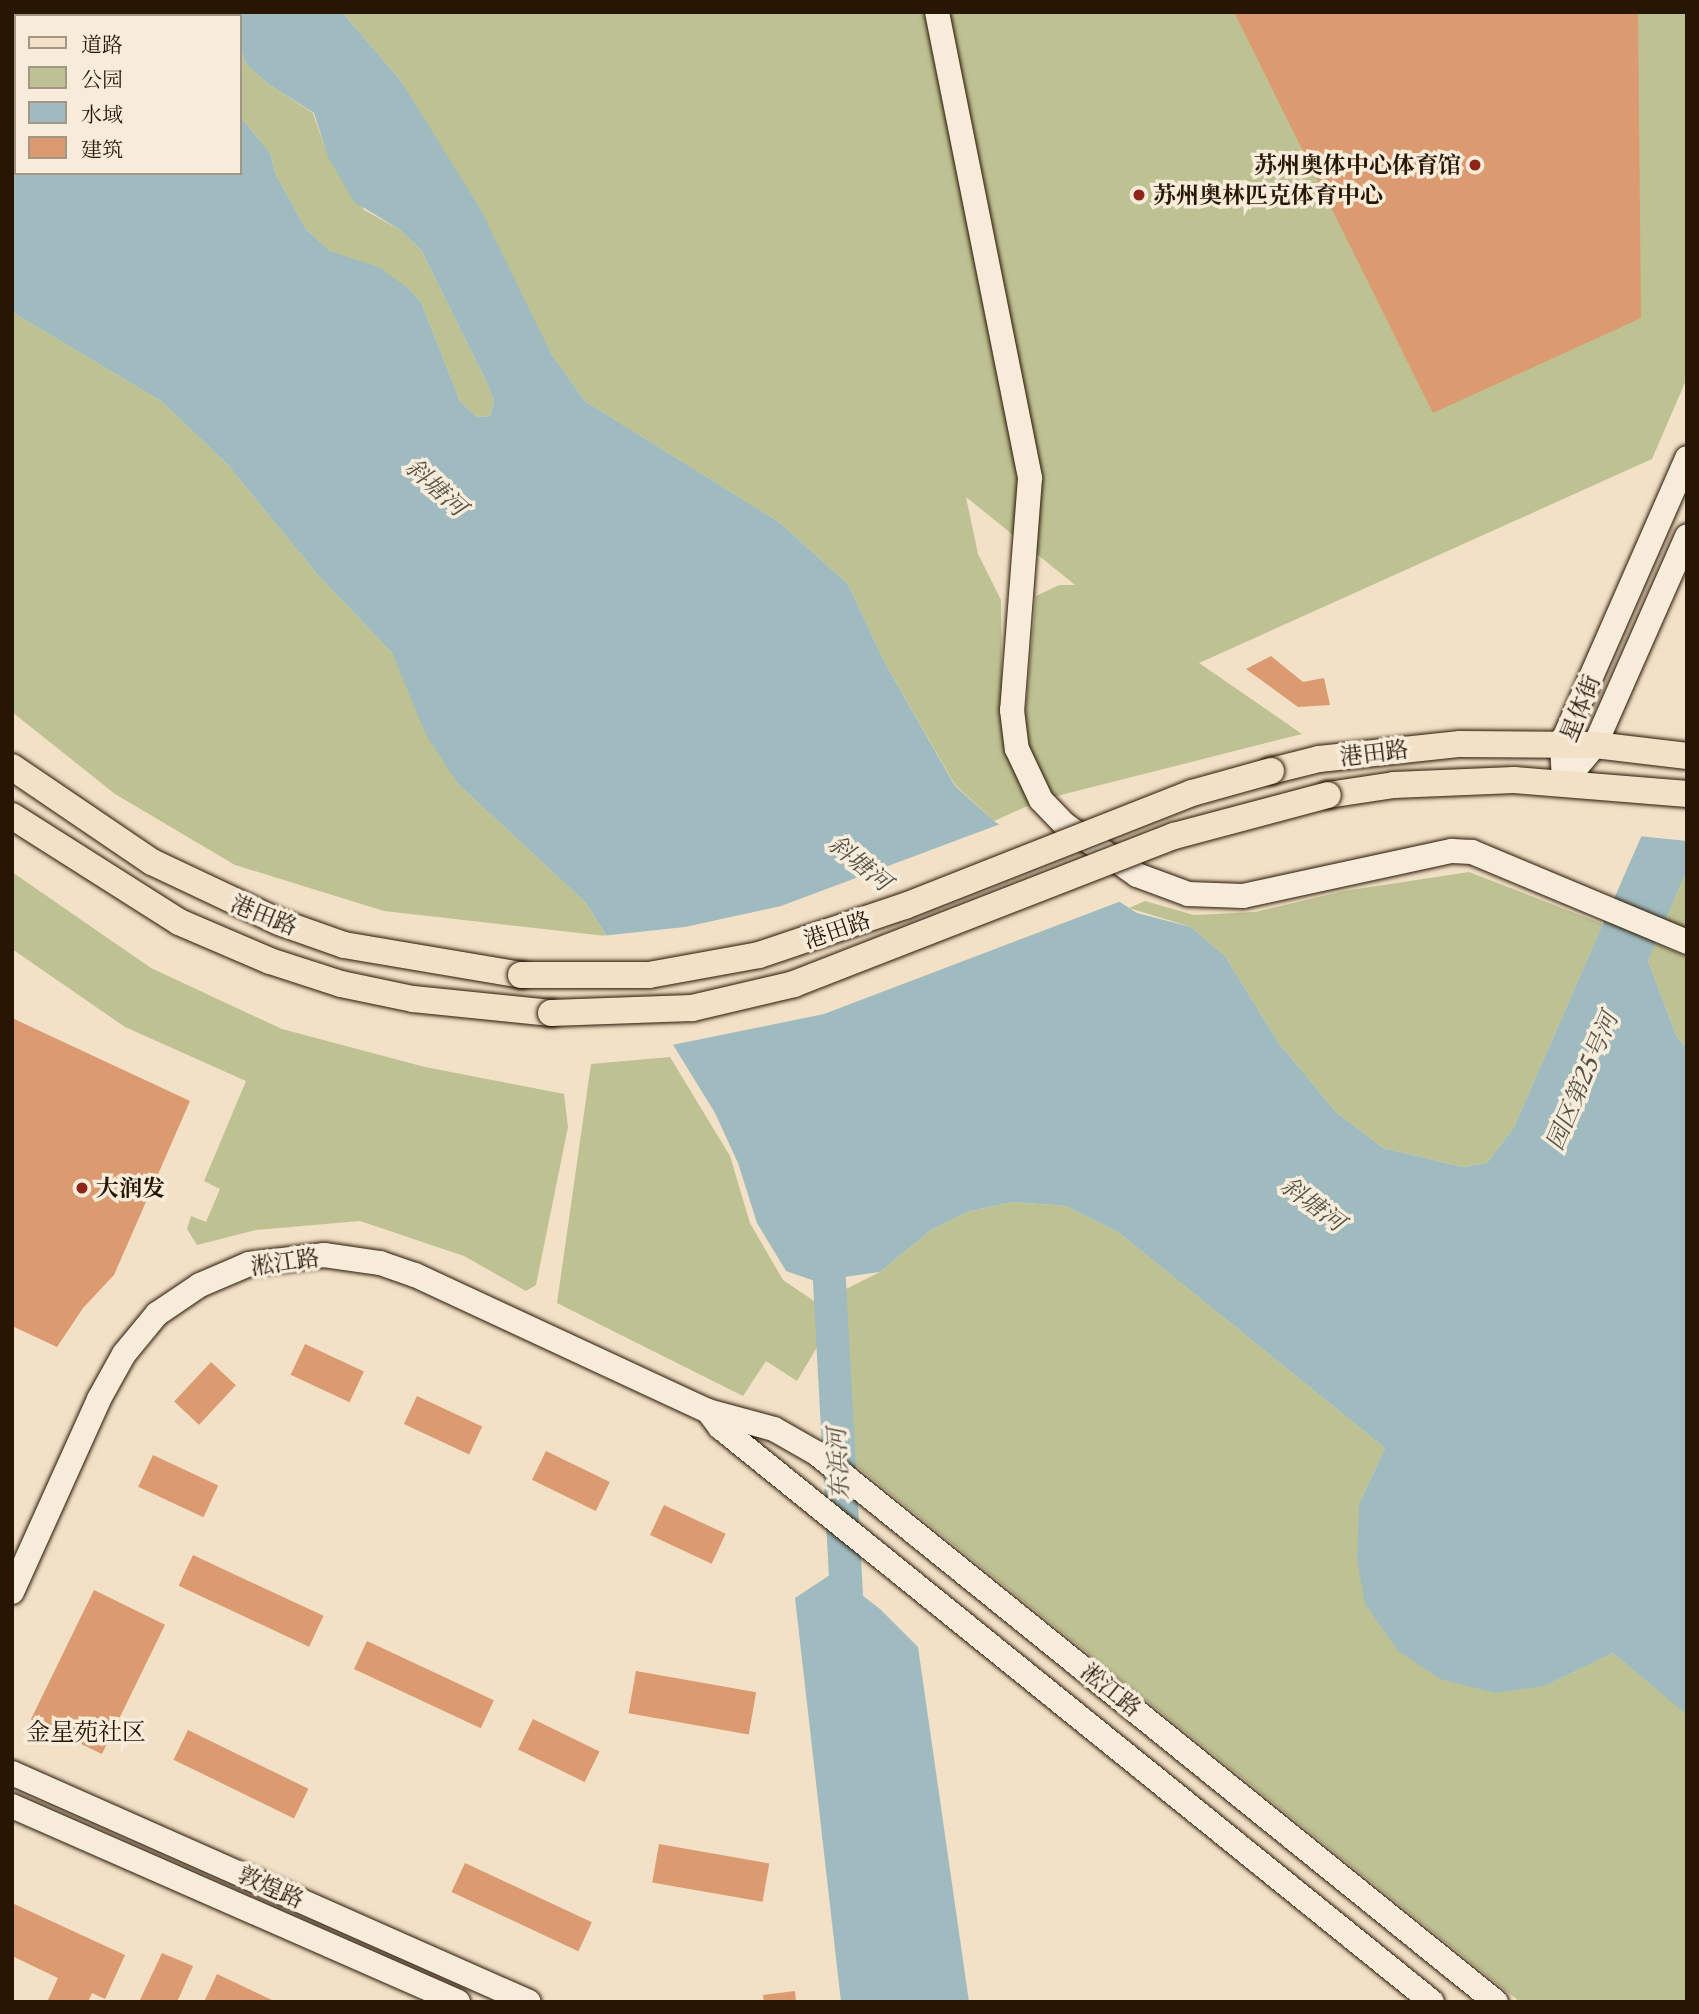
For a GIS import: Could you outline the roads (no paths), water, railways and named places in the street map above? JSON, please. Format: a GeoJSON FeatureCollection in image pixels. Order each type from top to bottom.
{"type":"FeatureCollection","features":[{"type":"Feature","properties":{"kind":"main road","name":"港田路"},"geometry":{"type":"LineString","coordinates":[[12,767],[152,862],[279,922],[344,945],[522,975],[639,976],[759,955],[905,906],[1192,793],[1271,771],[1395,749],[1562,743],[1680,755]]}},
{"type":"Feature","properties":{"kind":"main road","name":"港田路"},"geometry":{"type":"LineString","coordinates":[[12,816],[179,922],[270,961],[341,984],[413,999],[551,1013],[692,1008],[794,984],[1174,836],[1328,795],[1454,780],[1564,782],[1687,794]]}},
{"type":"Feature","properties":{"kind":"street"},"geometry":{"type":"LineString","coordinates":[[937,12],[1030,478],[1012,710],[1017,749],[1041,800],[1064,824],[1137,875],[1188,894],[1243,896],[1452,852],[1472,852],[1676,937]]}},
{"type":"Feature","properties":{"kind":"street","name":"星体街"},"geometry":{"type":"LineString","coordinates":[[1564,782],[1562,743],[1687,458]]}},
{"type":"Feature","properties":{"kind":"street","name":"星体街"},"geometry":{"type":"LineString","coordinates":[[1564,782],[1595,745],[1687,536]]}},
{"type":"Feature","properties":{"kind":"street","name":"淞江路"},"geometry":{"type":"LineString","coordinates":[[12,1592],[99,1399],[124,1354],[157,1314],[200,1285],[249,1264],[324,1255],[380,1264],[440,1287],[708,1411],[774,1429],[816,1453],[1496,2002]]}},
{"type":"Feature","properties":{"kind":"street","name":"淞江路"},"geometry":{"type":"LineString","coordinates":[[708,1411],[720,1427],[819,1504],[872,1550],[1432,2002]]}},
{"type":"Feature","properties":{"kind":"street"},"geometry":{"type":"LineString","coordinates":[[872,1550],[906,1523]]}},
{"type":"Feature","properties":{"kind":"street","name":"敦煌路"},"geometry":{"type":"LineString","coordinates":[[12,1773],[529,2002]]}},
{"type":"Feature","properties":{"kind":"street","name":"敦煌路"},"geometry":{"type":"LineString","coordinates":[[12,1806],[458,2002]]}},
{"type":"Feature","properties":{"kind":"water"},"geometry":{"type":"Polygon","coordinates":[[[12,12],[342,12],[401,81],[481,210],[552,355],[585,401],[779,522],[848,584],[885,663],[955,786],[994,821],[1137,913],[1191,927],[1225,956],[1278,1042],[1336,1112],[1383,1148],[1463,1167],[1487,1163],[1514,1127],[1687,732],[1687,870],[1648,961],[1677,1037],[1687,1048],[1687,1715],[1613,1653],[1545,1686],[1495,1693],[1440,1679],[1398,1651],[1365,1604],[1357,1559],[1359,1504],[1385,1448],[1118,1232],[1066,1206],[1012,1202],[967,1212],[931,1230],[880,1272],[815,1281],[786,1271],[757,1223],[738,1163],[715,1113],[586,903],[458,784],[426,735],[392,653],[317,574],[227,464],[161,401],[12,312],[12,12]],[[14,14],[14,175],[242,175],[242,118],[270,153],[276,175],[306,229],[330,251],[379,267],[409,289],[421,302],[460,401],[477,417],[490,416],[494,401],[488,385],[421,250],[399,229],[354,202],[328,157],[314,113],[268,84],[246,64],[242,53],[242,14],[14,14]]]}},
{"type":"Feature","properties":{"kind":"water"},"geometry":{"type":"Polygon","coordinates":[[[833,1573],[880,1609],[918,1647],[969,2002],[841,2002],[795,1598],[833,1573]]]}},
{"type":"Feature","properties":{"kind":"waterway","name":"东浜河"},"geometry":{"type":"LineString","coordinates":[[833,1235],[827,1244],[848,1627]]}},
{"type":"Feature","properties":{"kind":"place","name":"苏州奥体中心体育馆"},"geometry":{"type":"Point","coordinates":[1475,165]}},
{"type":"Feature","properties":{"kind":"place","name":"苏州奥林匹克体育中心"},"geometry":{"type":"Point","coordinates":[1139,195]}},
{"type":"Feature","properties":{"kind":"place","name":"大润发"},"geometry":{"type":"Point","coordinates":[82,1188]}},
{"type":"Feature","properties":{"kind":"district","name":"金星苑社区"},"geometry":{"type":"Point","coordinates":[86,1732]}},
{"type":"Feature","properties":{"kind":"water label","name":"斜塘河"},"geometry":{"type":"Point","coordinates":[436,487]}},
{"type":"Feature","properties":{"kind":"water label","name":"斜塘河"},"geometry":{"type":"Point","coordinates":[860,863]}},
{"type":"Feature","properties":{"kind":"water label","name":"园区第25号河"},"geometry":{"type":"Point","coordinates":[1582,1081]}},
{"type":"Feature","properties":{"kind":"water label","name":"斜塘河"},"geometry":{"type":"Point","coordinates":[1313,1204]}}]}
